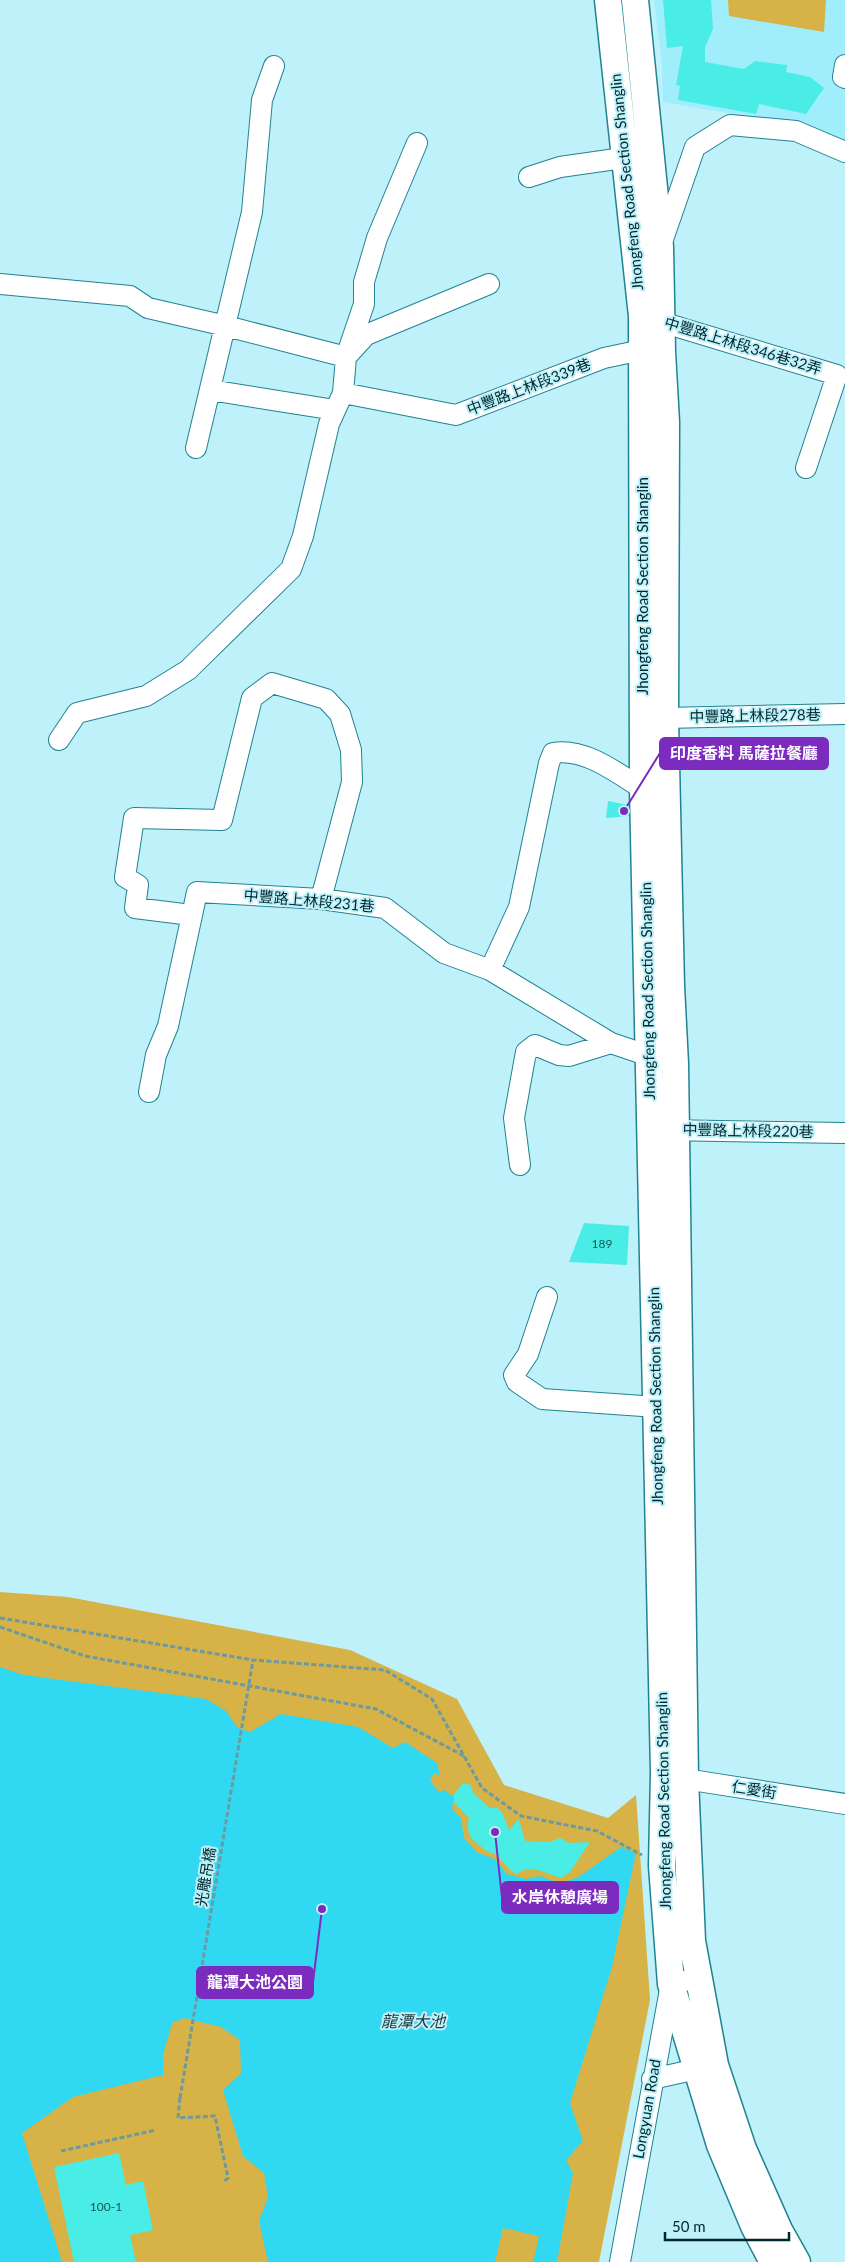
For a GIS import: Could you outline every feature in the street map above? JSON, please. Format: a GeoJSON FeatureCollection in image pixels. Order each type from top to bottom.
{"type":"FeatureCollection","features":[{"type":"Feature","properties":{"kind":"main road","name":"Jhongfeng Road Section Shanglin"},"geometry":{"type":"LineString","coordinates":[[608,0],[623,158],[652,318]]}},
{"type":"Feature","properties":{"kind":"main road","name":"Jhongfeng Road Section Shanglin"},"geometry":{"type":"LineString","coordinates":[[635,0],[660,247],[652,318],[643,789],[649,1057],[662,1130],[674,1776],[662,1866],[671,1984],[720,2145],[754,2226],[773,2262]]}},
{"type":"Feature","properties":{"kind":"main road","name":"Jhongfeng Road Section Shanglin"},"geometry":{"type":"LineString","coordinates":[[652,351],[666,422],[664,718],[671,986],[675,1064],[662,1130],[657,1406],[674,1776],[692,1941],[715,2065],[743,2149],[779,2230],[797,2262]]}},
{"type":"Feature","properties":{"kind":"street"},"geometry":{"type":"LineString","coordinates":[[845,65],[843,77],[845,78]]}},
{"type":"Feature","properties":{"kind":"street"},"geometry":{"type":"LineString","coordinates":[[196,448],[252,212],[262,100],[274,66]]}},
{"type":"Feature","properties":{"kind":"street"},"geometry":{"type":"LineString","coordinates":[[660,247],[695,147],[730,125],[796,131],[845,152]]}},
{"type":"Feature","properties":{"kind":"street"},"geometry":{"type":"LineString","coordinates":[[59,740],[78,713],[146,696],[188,670],[291,569],[304,536],[329,424],[339,402],[346,357],[364,304],[364,282],[377,238],[418,143]]}},
{"type":"Feature","properties":{"kind":"street"},"geometry":{"type":"LineString","coordinates":[[529,177],[560,167],[623,158]]}},
{"type":"Feature","properties":{"kind":"street"},"geometry":{"type":"LineString","coordinates":[[0,284],[130,296],[148,308],[346,357]]}},
{"type":"Feature","properties":{"kind":"street"},"geometry":{"type":"LineString","coordinates":[[346,357],[366,334],[488,284]]}},
{"type":"Feature","properties":{"kind":"street","name":"中豐路上林段346巷32弄"},"geometry":{"type":"LineString","coordinates":[[652,318],[837,375],[806,468]]}},
{"type":"Feature","properties":{"kind":"street","name":"中豐路上林段339巷"},"geometry":{"type":"LineString","coordinates":[[210,390],[456,415],[604,358],[652,351]]}},
{"type":"Feature","properties":{"kind":"street"},"geometry":{"type":"LineString","coordinates":[[191,915],[135,908],[138,885],[125,877],[134,818],[222,820],[252,698],[272,683],[326,699],[340,714],[351,750],[352,782],[321,899]]}},
{"type":"Feature","properties":{"kind":"street","name":"中豐路上林段278巷"},"geometry":{"type":"LineString","coordinates":[[664,718],[845,714]]}},
{"type":"Feature","properties":{"kind":"street"},"geometry":{"type":"LineString","coordinates":[[490,970],[519,906],[549,763],[553,753],[564,751],[595,760],[643,789]]}},
{"type":"Feature","properties":{"kind":"street","name":"中豐路上林段231巷"},"geometry":{"type":"LineString","coordinates":[[149,1092],[156,1055],[168,1026],[197,892],[321,899],[385,908],[444,953],[490,970],[611,1043],[675,1064]]}},
{"type":"Feature","properties":{"kind":"street"},"geometry":{"type":"LineString","coordinates":[[520,1165],[514,1118],[526,1052],[535,1045],[559,1055],[569,1056],[611,1043]]}},
{"type":"Feature","properties":{"kind":"street","name":"中豐路上林段220巷"},"geometry":{"type":"LineString","coordinates":[[662,1130],[845,1133]]}},
{"type":"Feature","properties":{"kind":"street"},"geometry":{"type":"LineString","coordinates":[[547,1297],[528,1354],[514,1375],[516,1382],[542,1399],[657,1406]]}},
{"type":"Feature","properties":{"kind":"street","name":"仁愛街"},"geometry":{"type":"LineString","coordinates":[[674,1776],[845,1804]]}},
{"type":"Feature","properties":{"kind":"street"},"geometry":{"type":"LineString","coordinates":[[671,1984],[698,1978]]}},
{"type":"Feature","properties":{"kind":"street","name":"Longyuan Road"},"geometry":{"type":"LineString","coordinates":[[620,2262],[652,2079],[671,1984]]}},
{"type":"Feature","properties":{"kind":"street"},"geometry":{"type":"LineString","coordinates":[[652,2079],[697,2070]]}},
{"type":"Feature","properties":{"kind":"path"},"geometry":{"type":"LineString","coordinates":[[0,1618],[253,1660],[385,1670],[432,1699],[482,1788],[521,1816],[597,1831],[662,1866]]}},
{"type":"Feature","properties":{"kind":"path"},"geometry":{"type":"LineString","coordinates":[[0,1627],[85,1656],[376,1709],[464,1756]]}},
{"type":"Feature","properties":{"kind":"path","name":"光雕吊橋"},"geometry":{"type":"LineString","coordinates":[[223,2182],[228,2178],[215,2116],[178,2118],[253,1660]]}},
{"type":"Feature","properties":{"kind":"path"},"geometry":{"type":"LineString","coordinates":[[61,2151],[156,2130]]}},
{"type":"Feature","properties":{"kind":"shaded area"},"geometry":{"type":"Polygon","coordinates":[[[654,0],[845,0],[845,143],[820,129],[663,102],[662,66],[654,0]]]}},
{"type":"Feature","properties":{"kind":"shaded area"},"geometry":{"type":"Polygon","coordinates":[[[728,0],[826,0],[824,32],[729,16],[728,0]]]}},
{"type":"Feature","properties":{"kind":"shaded area","name":"龍潭大池"},"geometry":{"type":"Polygon","coordinates":[[[0,1592],[68,1597],[350,1650],[457,1699],[504,1785],[608,1818],[636,1795],[650,2000],[599,2262],[0,2262],[0,1592]]]}},
{"type":"Feature","properties":{"kind":"water","name":"龍潭大池"},"geometry":{"type":"Polygon","coordinates":[[[0,1667],[24,1675],[206,1699],[226,1711],[237,1727],[250,1732],[281,1714],[358,1727],[393,1748],[405,1742],[437,1763],[440,1776],[434,1773],[430,1781],[439,1792],[444,1790],[454,1797],[452,1809],[461,1818],[464,1838],[478,1853],[495,1859],[507,1874],[526,1879],[540,1876],[561,1884],[580,1876],[621,1847],[636,1853],[612,1967],[570,2103],[583,2141],[566,2160],[573,2173],[557,2262],[533,2262],[539,2236],[503,2228],[495,2262],[268,2262],[259,2221],[268,2197],[264,2173],[243,2156],[223,2090],[241,2073],[240,2040],[221,2027],[184,2018],[172,2023],[163,2055],[163,2075],[73,2097],[22,2133],[62,2262],[0,2262],[0,1667]]]}},
{"type":"Feature","properties":{"kind":"building"},"geometry":{"type":"Polygon","coordinates":[[[663,0],[711,0],[713,29],[705,47],[705,62],[744,69],[755,61],[787,65],[786,72],[810,77],[824,88],[806,114],[759,104],[756,114],[678,100],[680,86],[676,85],[683,46],[667,48],[663,0]]]}},
{"type":"Feature","properties":{"kind":"building"},"geometry":{"type":"Polygon","coordinates":[[[608,801],[628,805],[629,816],[606,818],[608,801]]]}},
{"type":"Feature","properties":{"kind":"building"},"geometry":{"type":"Polygon","coordinates":[[[584,1223],[629,1226],[627,1265],[569,1262],[584,1223]]]}},
{"type":"Feature","properties":{"kind":"building"},"geometry":{"type":"Polygon","coordinates":[[[463,1783],[471,1785],[473,1793],[490,1808],[497,1808],[502,1812],[509,1830],[519,1819],[525,1841],[550,1842],[560,1838],[569,1843],[590,1842],[570,1872],[561,1878],[538,1870],[526,1869],[516,1874],[497,1855],[486,1851],[471,1838],[467,1827],[469,1818],[454,1802],[454,1794],[463,1783]]]}},
{"type":"Feature","properties":{"kind":"building"},"geometry":{"type":"Polygon","coordinates":[[[119,2153],[126,2185],[143,2181],[153,2230],[130,2235],[136,2262],[74,2262],[54,2167],[119,2153]]]}},
{"type":"Feature","properties":{"kind":"place","name":"印度香料 馬薩拉餐廳"},"geometry":{"type":"Point","coordinates":[624,811]}},
{"type":"Feature","properties":{"kind":"place","name":"水岸休憩廣場"},"geometry":{"type":"Point","coordinates":[495,1832]}},
{"type":"Feature","properties":{"kind":"place","name":"龍潭大池公園"},"geometry":{"type":"Point","coordinates":[322,1909]}}]}
